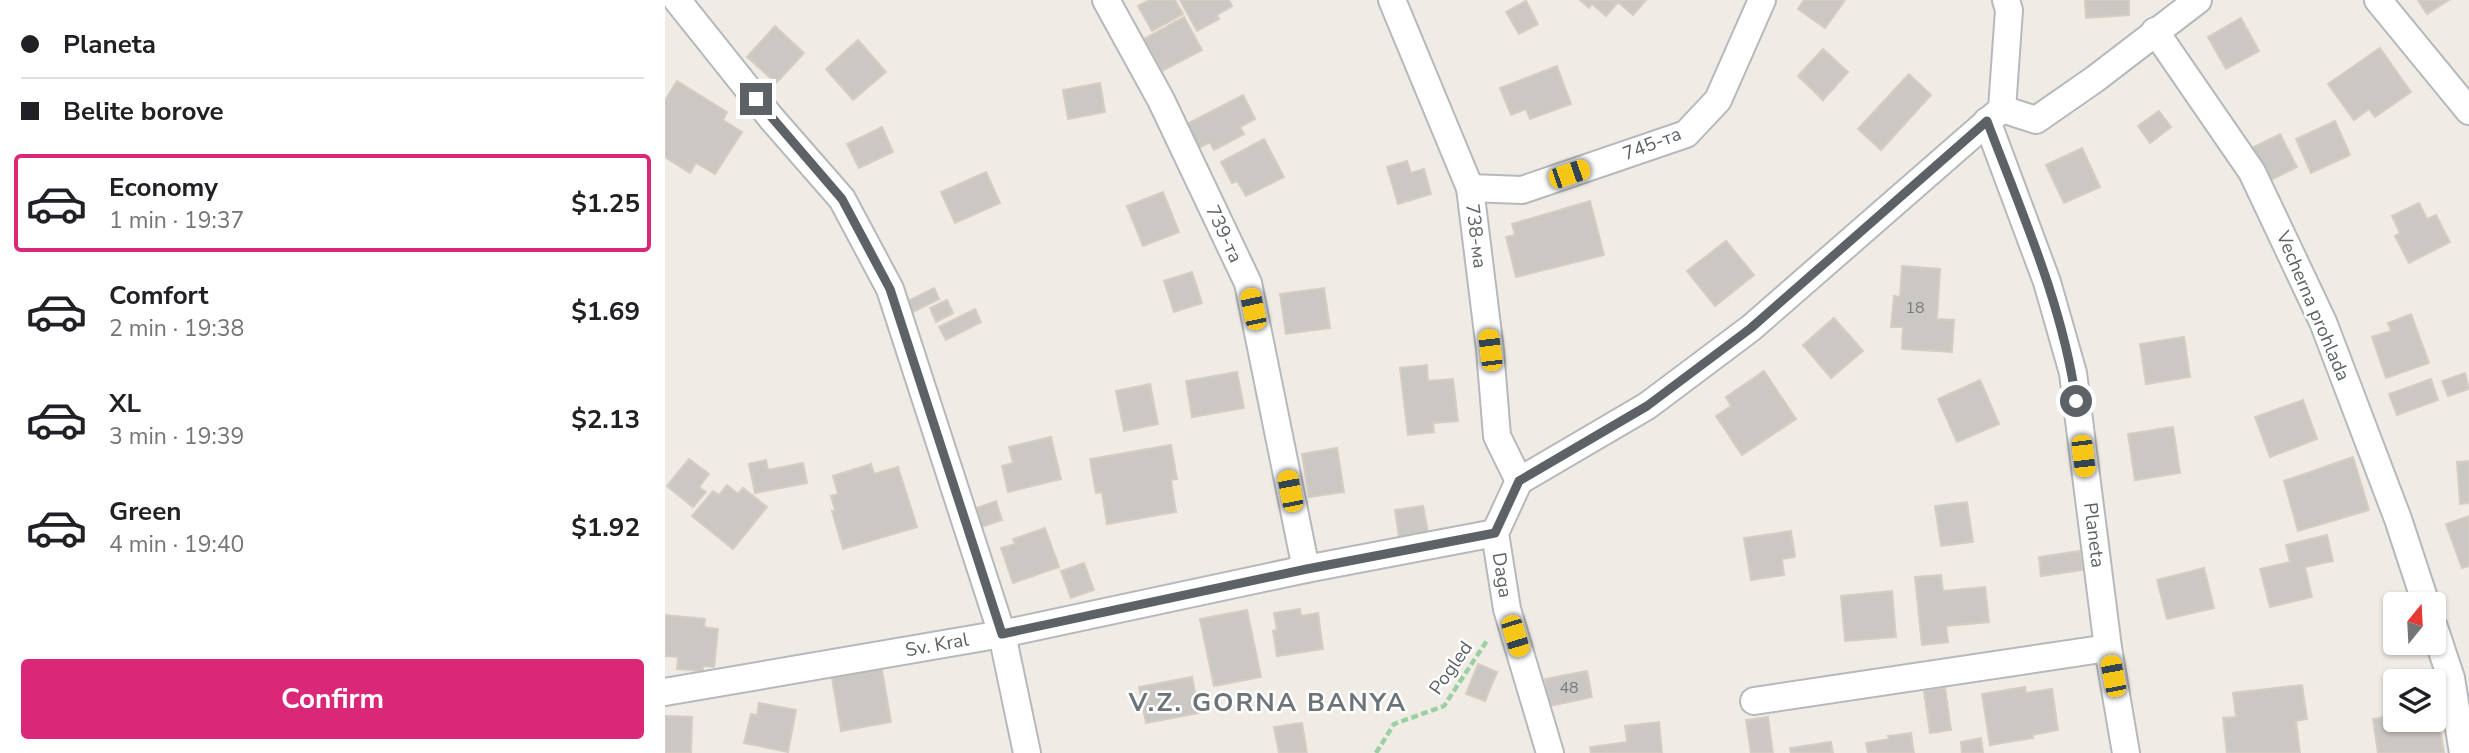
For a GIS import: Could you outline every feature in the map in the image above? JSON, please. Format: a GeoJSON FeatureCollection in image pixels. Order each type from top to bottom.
{"type":"FeatureCollection","features":[{"type":"Feature","properties":{"kind":"street"},"geometry":{"type":"LineString","coordinates":[[677,0],[772,119],[842,199],[890,289],[1002,634],[1027,753]]}},
{"type":"Feature","properties":{"kind":"street","name":"739-та"},"geometry":{"type":"LineString","coordinates":[[1106,0],[1161,100],[1248,284],[1307,569]]}},
{"type":"Feature","properties":{"kind":"street","name":"738-ма"},"geometry":{"type":"LineString","coordinates":[[1392,0],[1470,188],[1490,350],[1497,436],[1519,481]]}},
{"type":"Feature","properties":{"kind":"street","name":"745-та"},"geometry":{"type":"LineString","coordinates":[[1470,188],[1522,190],[1686,134],[1718,100],[1762,0]]}},
{"type":"Feature","properties":{"kind":"street"},"geometry":{"type":"LineString","coordinates":[[1519,481],[1647,406],[1751,328],[1994,115],[2009,9],[2006,0]]}},
{"type":"Feature","properties":{"kind":"street"},"geometry":{"type":"LineString","coordinates":[[1994,115],[2036,120],[2095,79],[2197,0]]}},
{"type":"Feature","properties":{"kind":"street"},"geometry":{"type":"LineString","coordinates":[[2378,0],[2469,111]]}},
{"type":"Feature","properties":{"kind":"street","name":"Vecherna prohlada"},"geometry":{"type":"LineString","coordinates":[[2155,31],[2252,172],[2318,309],[2398,519],[2422,592]]}},
{"type":"Feature","properties":{"kind":"street","name":"Planeta"},"geometry":{"type":"LineString","coordinates":[[1994,115],[2073,373],[2108,649],[2126,753]]}},
{"type":"Feature","properties":{"kind":"street","name":"Daga"},"geometry":{"type":"LineString","coordinates":[[1519,481],[1495,533],[1507,609],[1550,753]]}},
{"type":"Feature","properties":{"kind":"street","name":"Sv. Kral"},"geometry":{"type":"LineString","coordinates":[[665,692],[1002,634],[1307,569],[1495,533]]}},
{"type":"Feature","properties":{"kind":"street"},"geometry":{"type":"LineString","coordinates":[[1753,701],[2108,649]]}},
{"type":"Feature","properties":{"kind":"street"},"geometry":{"type":"LineString","coordinates":[[2443,655],[2451,678],[2463,753]]}},
{"type":"Feature","properties":{"kind":"path","name":"Pogled"},"geometry":{"type":"LineString","coordinates":[[1376,753],[1394,723],[1444,706],[1507,609]]}},
{"type":"Feature","properties":{"kind":"building"},"geometry":{"type":"Polygon","coordinates":[[[1149,0],[1175,0],[1183,14],[1152,31],[1138,6],[1149,0]]]}},
{"type":"Feature","properties":{"kind":"building"},"geometry":{"type":"Polygon","coordinates":[[[1180,0],[1229,0],[1232,6],[1217,15],[1219,19],[1197,31],[1180,0]]]}},
{"type":"Feature","properties":{"kind":"building"},"geometry":{"type":"Polygon","coordinates":[[[1580,0],[1646,0],[1633,15],[1618,2],[1606,16],[1592,4],[1589,8],[1580,0]]]}},
{"type":"Feature","properties":{"kind":"building"},"geometry":{"type":"Polygon","coordinates":[[[1804,0],[1845,0],[1825,28],[1798,9],[1804,0]]]}},
{"type":"Feature","properties":{"kind":"building"},"geometry":{"type":"Polygon","coordinates":[[[2085,0],[2129,0],[2129,15],[2086,18],[2085,0]]]}},
{"type":"Feature","properties":{"kind":"building"},"geometry":{"type":"Polygon","coordinates":[[[2418,0],[2449,0],[2427,14],[2418,0]]]}},
{"type":"Feature","properties":{"kind":"building"},"geometry":{"type":"Polygon","coordinates":[[[1526,1],[1538,24],[1519,34],[1506,12],[1526,1]]]}},
{"type":"Feature","properties":{"kind":"building"},"geometry":{"type":"Polygon","coordinates":[[[1184,17],[1202,50],[1162,71],[1144,39],[1184,17]]]}},
{"type":"Feature","properties":{"kind":"building"},"geometry":{"type":"Polygon","coordinates":[[[2241,18],[2259,51],[2226,69],[2208,37],[2241,18]]]}},
{"type":"Feature","properties":{"kind":"building"},"geometry":{"type":"Polygon","coordinates":[[[775,26],[804,53],[776,83],[747,57],[775,26]]]}},
{"type":"Feature","properties":{"kind":"building"},"geometry":{"type":"Polygon","coordinates":[[[858,40],[886,72],[853,100],[826,69],[858,40]]]}},
{"type":"Feature","properties":{"kind":"building"},"geometry":{"type":"Polygon","coordinates":[[[2380,48],[2411,92],[2375,117],[2369,109],[2354,120],[2328,84],[2380,48]]]}},
{"type":"Feature","properties":{"kind":"building"},"geometry":{"type":"Polygon","coordinates":[[[1823,49],[1848,72],[1823,100],[1798,76],[1823,49]]]}},
{"type":"Feature","properties":{"kind":"building"},"geometry":{"type":"Polygon","coordinates":[[[1557,66],[1571,104],[1530,119],[1526,109],[1511,115],[1500,88],[1557,66]]]}},
{"type":"Feature","properties":{"kind":"building"},"geometry":{"type":"Polygon","coordinates":[[[1909,74],[1931,95],[1881,150],[1858,129],[1909,74]]]}},
{"type":"Feature","properties":{"kind":"building"},"geometry":{"type":"Polygon","coordinates":[[[677,81],[727,112],[723,120],[742,132],[715,174],[696,163],[690,173],[665,157],[665,100],[677,81]]]}},
{"type":"Feature","properties":{"kind":"building"},"geometry":{"type":"Polygon","coordinates":[[[1100,83],[1105,112],[1068,119],[1063,90],[1100,83]]]}},
{"type":"Feature","properties":{"kind":"building"},"geometry":{"type":"Polygon","coordinates":[[[1243,95],[1255,119],[1240,127],[1244,134],[1214,150],[1210,142],[1197,149],[1185,125],[1243,95]]]}},
{"type":"Feature","properties":{"kind":"building"},"geometry":{"type":"Polygon","coordinates":[[[2159,111],[2171,127],[2150,143],[2138,126],[2159,111]]]}},
{"type":"Feature","properties":{"kind":"building"},"geometry":{"type":"Polygon","coordinates":[[[2335,121],[2350,155],[2311,173],[2296,139],[2335,121]]]}},
{"type":"Feature","properties":{"kind":"building"},"geometry":{"type":"Polygon","coordinates":[[[882,127],[893,152],[859,168],[847,144],[882,127]]]}},
{"type":"Feature","properties":{"kind":"building"},"geometry":{"type":"Polygon","coordinates":[[[2280,134],[2297,167],[2265,183],[2248,150],[2280,134]]]}},
{"type":"Feature","properties":{"kind":"building"},"geometry":{"type":"Polygon","coordinates":[[[1264,139],[1284,177],[1246,196],[1237,181],[1232,183],[1221,162],[1264,139]]]}},
{"type":"Feature","properties":{"kind":"building"},"geometry":{"type":"Polygon","coordinates":[[[2082,148],[2100,187],[2064,203],[2046,165],[2082,148]]]}},
{"type":"Feature","properties":{"kind":"building"},"geometry":{"type":"Polygon","coordinates":[[[1407,161],[1411,173],[1424,169],[1431,194],[1398,204],[1387,167],[1407,161]]]}},
{"type":"Feature","properties":{"kind":"building"},"geometry":{"type":"Polygon","coordinates":[[[986,172],[1000,203],[955,223],[941,192],[986,172]]]}},
{"type":"Feature","properties":{"kind":"building"},"geometry":{"type":"Polygon","coordinates":[[[1163,192],[1179,232],[1143,246],[1127,206],[1163,192]]]}},
{"type":"Feature","properties":{"kind":"building"},"geometry":{"type":"Polygon","coordinates":[[[1590,201],[1604,255],[1516,277],[1506,237],[1515,235],[1512,224],[1590,201]]]}},
{"type":"Feature","properties":{"kind":"building"},"geometry":{"type":"Polygon","coordinates":[[[2419,203],[2427,219],[2436,215],[2450,242],[2409,263],[2395,236],[2400,233],[2392,216],[2419,203]]]}},
{"type":"Feature","properties":{"kind":"building"},"geometry":{"type":"Polygon","coordinates":[[[1726,241],[1754,275],[1715,306],[1687,271],[1726,241]]]}},
{"type":"Feature","properties":{"kind":"building"},"geometry":{"type":"Polygon","coordinates":[[[1902,266],[1940,269],[1937,319],[1954,320],[1952,352],[1902,349],[1903,327],[1891,327],[1894,296],[1900,297],[1902,266]]]}},
{"type":"Feature","properties":{"kind":"building"},"geometry":{"type":"Polygon","coordinates":[[[1192,272],[1202,303],[1174,312],[1164,281],[1192,272]]]}},
{"type":"Feature","properties":{"kind":"building"},"geometry":{"type":"Polygon","coordinates":[[[934,288],[939,299],[913,312],[908,301],[934,288]]]}},
{"type":"Feature","properties":{"kind":"building"},"geometry":{"type":"Polygon","coordinates":[[[1324,288],[1330,328],[1286,334],[1280,294],[1324,288]]]}},
{"type":"Feature","properties":{"kind":"building"},"geometry":{"type":"Polygon","coordinates":[[[947,300],[953,313],[936,322],[930,308],[947,300]]]}},
{"type":"Feature","properties":{"kind":"building"},"geometry":{"type":"Polygon","coordinates":[[[975,309],[981,322],[946,340],[939,327],[975,309]]]}},
{"type":"Feature","properties":{"kind":"building"},"geometry":{"type":"Polygon","coordinates":[[[2411,314],[2429,363],[2386,378],[2372,337],[2391,331],[2388,323],[2411,314]]]}},
{"type":"Feature","properties":{"kind":"building"},"geometry":{"type":"Polygon","coordinates":[[[1834,318],[1863,351],[1831,378],[1803,345],[1834,318]]]}},
{"type":"Feature","properties":{"kind":"building"},"geometry":{"type":"Polygon","coordinates":[[[2184,337],[2190,377],[2146,384],[2140,344],[2184,337]]]}},
{"type":"Feature","properties":{"kind":"building"},"geometry":{"type":"Polygon","coordinates":[[[1427,365],[1428,381],[1453,379],[1458,421],[1433,423],[1434,432],[1408,435],[1400,368],[1427,365]]]}},
{"type":"Feature","properties":{"kind":"building"},"geometry":{"type":"Polygon","coordinates":[[[1764,371],[1796,419],[1742,455],[1716,416],[1731,406],[1726,397],[1764,371]]]}},
{"type":"Feature","properties":{"kind":"building"},"geometry":{"type":"Polygon","coordinates":[[[1237,372],[1244,408],[1192,417],[1186,381],[1237,372]]]}},
{"type":"Feature","properties":{"kind":"building"},"geometry":{"type":"Polygon","coordinates":[[[2465,373],[2469,389],[2448,396],[2442,381],[2465,373]]]}},
{"type":"Feature","properties":{"kind":"building"},"geometry":{"type":"Polygon","coordinates":[[[2431,379],[2438,400],[2397,415],[2389,394],[2431,379]]]}},
{"type":"Feature","properties":{"kind":"building"},"geometry":{"type":"Polygon","coordinates":[[[1980,380],[1999,424],[1957,442],[1938,399],[1980,380]]]}},
{"type":"Feature","properties":{"kind":"building"},"geometry":{"type":"Polygon","coordinates":[[[1150,384],[1158,424],[1124,431],[1116,391],[1150,384]]]}},
{"type":"Feature","properties":{"kind":"building"},"geometry":{"type":"Polygon","coordinates":[[[2303,400],[2317,439],[2270,457],[2255,417],[2303,400]]]}},
{"type":"Feature","properties":{"kind":"building"},"geometry":{"type":"Polygon","coordinates":[[[2173,427],[2180,473],[2135,480],[2128,434],[2173,427]]]}},
{"type":"Feature","properties":{"kind":"building"},"geometry":{"type":"Polygon","coordinates":[[[1051,437],[1061,479],[1008,492],[1002,466],[1013,463],[1009,447],[1051,437]]]}},
{"type":"Feature","properties":{"kind":"building"},"geometry":{"type":"Polygon","coordinates":[[[1171,445],[1177,479],[1171,480],[1176,512],[1107,524],[1102,492],[1096,493],[1090,459],[1171,445]]]}},
{"type":"Feature","properties":{"kind":"building"},"geometry":{"type":"Polygon","coordinates":[[[1337,448],[1344,492],[1309,497],[1302,454],[1337,448]]]}},
{"type":"Feature","properties":{"kind":"building"},"geometry":{"type":"Polygon","coordinates":[[[2353,457],[2369,510],[2298,531],[2284,481],[2353,457]]]}},
{"type":"Feature","properties":{"kind":"building"},"geometry":{"type":"Polygon","coordinates":[[[689,459],[709,474],[699,487],[706,492],[693,507],[667,486],[689,459]]]}},
{"type":"Feature","properties":{"kind":"building"},"geometry":{"type":"Polygon","coordinates":[[[766,460],[768,470],[803,463],[807,483],[755,493],[749,464],[766,460]]]}},
{"type":"Feature","properties":{"kind":"building"},"geometry":{"type":"Polygon","coordinates":[[[2469,461],[2469,503],[2460,504],[2457,462],[2469,461]]]}},
{"type":"Feature","properties":{"kind":"building"},"geometry":{"type":"Polygon","coordinates":[[[871,464],[874,474],[898,467],[917,527],[843,549],[832,511],[835,511],[831,496],[838,494],[833,476],[871,464]]]}},
{"type":"Feature","properties":{"kind":"building"},"geometry":{"type":"Polygon","coordinates":[[[727,485],[738,494],[743,488],[767,507],[733,549],[692,516],[713,491],[719,495],[727,485]]]}},
{"type":"Feature","properties":{"kind":"building"},"geometry":{"type":"Polygon","coordinates":[[[996,501],[1002,520],[978,528],[971,510],[996,501]]]}},
{"type":"Feature","properties":{"kind":"building"},"geometry":{"type":"Polygon","coordinates":[[[1967,502],[1973,542],[1941,546],[1935,506],[1967,502]]]}},
{"type":"Feature","properties":{"kind":"building"},"geometry":{"type":"Polygon","coordinates":[[[1423,506],[1429,538],[1400,543],[1395,510],[1423,506]]]}},
{"type":"Feature","properties":{"kind":"building"},"geometry":{"type":"Polygon","coordinates":[[[2469,516],[2469,566],[2462,568],[2446,524],[2469,516]]]}},
{"type":"Feature","properties":{"kind":"building"},"geometry":{"type":"Polygon","coordinates":[[[1045,528],[1059,567],[1013,583],[1001,548],[1015,544],[1013,539],[1045,528]]]}},
{"type":"Feature","properties":{"kind":"building"},"geometry":{"type":"Polygon","coordinates":[[[1791,531],[1795,557],[1782,559],[1784,575],[1751,580],[1744,538],[1791,531]]]}},
{"type":"Feature","properties":{"kind":"building"},"geometry":{"type":"Polygon","coordinates":[[[2327,535],[2333,561],[2305,567],[2312,597],[2270,607],[2260,569],[2290,562],[2286,545],[2327,535]]]}},
{"type":"Feature","properties":{"kind":"building"},"geometry":{"type":"Polygon","coordinates":[[[2080,551],[2083,570],[2041,576],[2039,557],[2080,551]]]}},
{"type":"Feature","properties":{"kind":"building"},"geometry":{"type":"Polygon","coordinates":[[[1084,563],[1094,590],[1071,598],[1061,571],[1084,563]]]}},
{"type":"Feature","properties":{"kind":"building"},"geometry":{"type":"Polygon","coordinates":[[[2204,568],[2214,608],[2167,619],[2157,580],[2204,568]]]}},
{"type":"Feature","properties":{"kind":"building"},"geometry":{"type":"Polygon","coordinates":[[[1941,575],[1943,591],[1985,587],[1989,622],[1946,626],[1948,642],[1922,645],[1915,577],[1941,575]]]}},
{"type":"Feature","properties":{"kind":"building"},"geometry":{"type":"Polygon","coordinates":[[[1892,591],[1896,637],[1845,641],[1841,596],[1892,591]]]}},
{"type":"Feature","properties":{"kind":"building"},"geometry":{"type":"Polygon","coordinates":[[[1300,609],[1301,616],[1318,613],[1323,649],[1277,656],[1273,631],[1277,630],[1274,613],[1300,609]]]}},
{"type":"Feature","properties":{"kind":"building"},"geometry":{"type":"Polygon","coordinates":[[[1247,610],[1261,677],[1214,686],[1200,619],[1247,610]]]}},
{"type":"Feature","properties":{"kind":"building"},"geometry":{"type":"Polygon","coordinates":[[[665,615],[705,619],[704,627],[718,629],[714,667],[703,666],[703,671],[677,669],[678,657],[665,656],[665,615]]]}},
{"type":"Feature","properties":{"kind":"building"},"geometry":{"type":"Polygon","coordinates":[[[881,664],[891,722],[841,731],[831,672],[881,664]]]}},
{"type":"Feature","properties":{"kind":"building"},"geometry":{"type":"Polygon","coordinates":[[[1478,664],[1497,672],[1485,701],[1466,694],[1478,664]]]}},
{"type":"Feature","properties":{"kind":"building"},"geometry":{"type":"Polygon","coordinates":[[[1587,671],[1592,697],[1550,706],[1545,679],[1587,671]]]}},
{"type":"Feature","properties":{"kind":"building"},"geometry":{"type":"Polygon","coordinates":[[[1192,677],[1199,713],[1146,723],[1139,687],[1192,677]]]}},
{"type":"Feature","properties":{"kind":"building"},"geometry":{"type":"Polygon","coordinates":[[[2302,685],[2307,719],[2296,721],[2300,753],[2227,753],[2223,718],[2236,717],[2233,693],[2302,685]]]}},
{"type":"Feature","properties":{"kind":"building"},"geometry":{"type":"Polygon","coordinates":[[[2025,687],[2026,693],[2052,689],[2058,730],[2032,735],[2033,738],[1990,745],[1982,694],[2025,687]]]}},
{"type":"Feature","properties":{"kind":"building"},"geometry":{"type":"Polygon","coordinates":[[[1945,688],[1951,730],[1930,733],[1924,691],[1945,688]]]}},
{"type":"Feature","properties":{"kind":"building"},"geometry":{"type":"Polygon","coordinates":[[[759,703],[796,710],[788,752],[744,743],[751,714],[757,715],[759,703]]]}},
{"type":"Feature","properties":{"kind":"building"},"geometry":{"type":"Polygon","coordinates":[[[665,716],[692,717],[691,753],[665,753],[665,716]]]}},
{"type":"Feature","properties":{"kind":"building"},"geometry":{"type":"Polygon","coordinates":[[[1768,717],[1773,753],[1751,753],[1746,720],[1768,717]]]}},
{"type":"Feature","properties":{"kind":"building"},"geometry":{"type":"Polygon","coordinates":[[[2383,717],[2383,732],[2441,732],[2444,753],[2378,753],[2373,719],[2383,717]]]}},
{"type":"Feature","properties":{"kind":"building"},"geometry":{"type":"Polygon","coordinates":[[[1659,722],[1662,753],[1591,753],[1590,747],[1627,742],[1625,726],[1659,722]]]}},
{"type":"Feature","properties":{"kind":"building"},"geometry":{"type":"Polygon","coordinates":[[[1302,723],[1307,753],[1279,753],[1274,727],[1302,723]]]}},
{"type":"Feature","properties":{"kind":"building"},"geometry":{"type":"Polygon","coordinates":[[[1911,733],[1914,753],[1868,753],[1866,743],[1911,733]]]}},
{"type":"Feature","properties":{"kind":"building"},"geometry":{"type":"Polygon","coordinates":[[[1981,738],[1983,753],[1962,753],[1961,742],[1981,738]]]}},
{"type":"Feature","properties":{"kind":"building"},"geometry":{"type":"Polygon","coordinates":[[[1831,742],[1833,753],[1791,753],[1790,748],[1831,742]]]}},
{"type":"Feature","properties":{"kind":"district","name":"V.Z. GORNA BANYA"},"geometry":{"type":"Point","coordinates":[1268,702]}},
{"type":"Feature","properties":{"kind":"route"},"geometry":{"type":"LineString","coordinates":[[756,99],[842,199],[890,289],[1002,634],[1307,569],[1495,533],[1519,481],[1647,406],[1751,328],[1987,121],[2047,282],[2073,373],[2076,401]]}}]}
